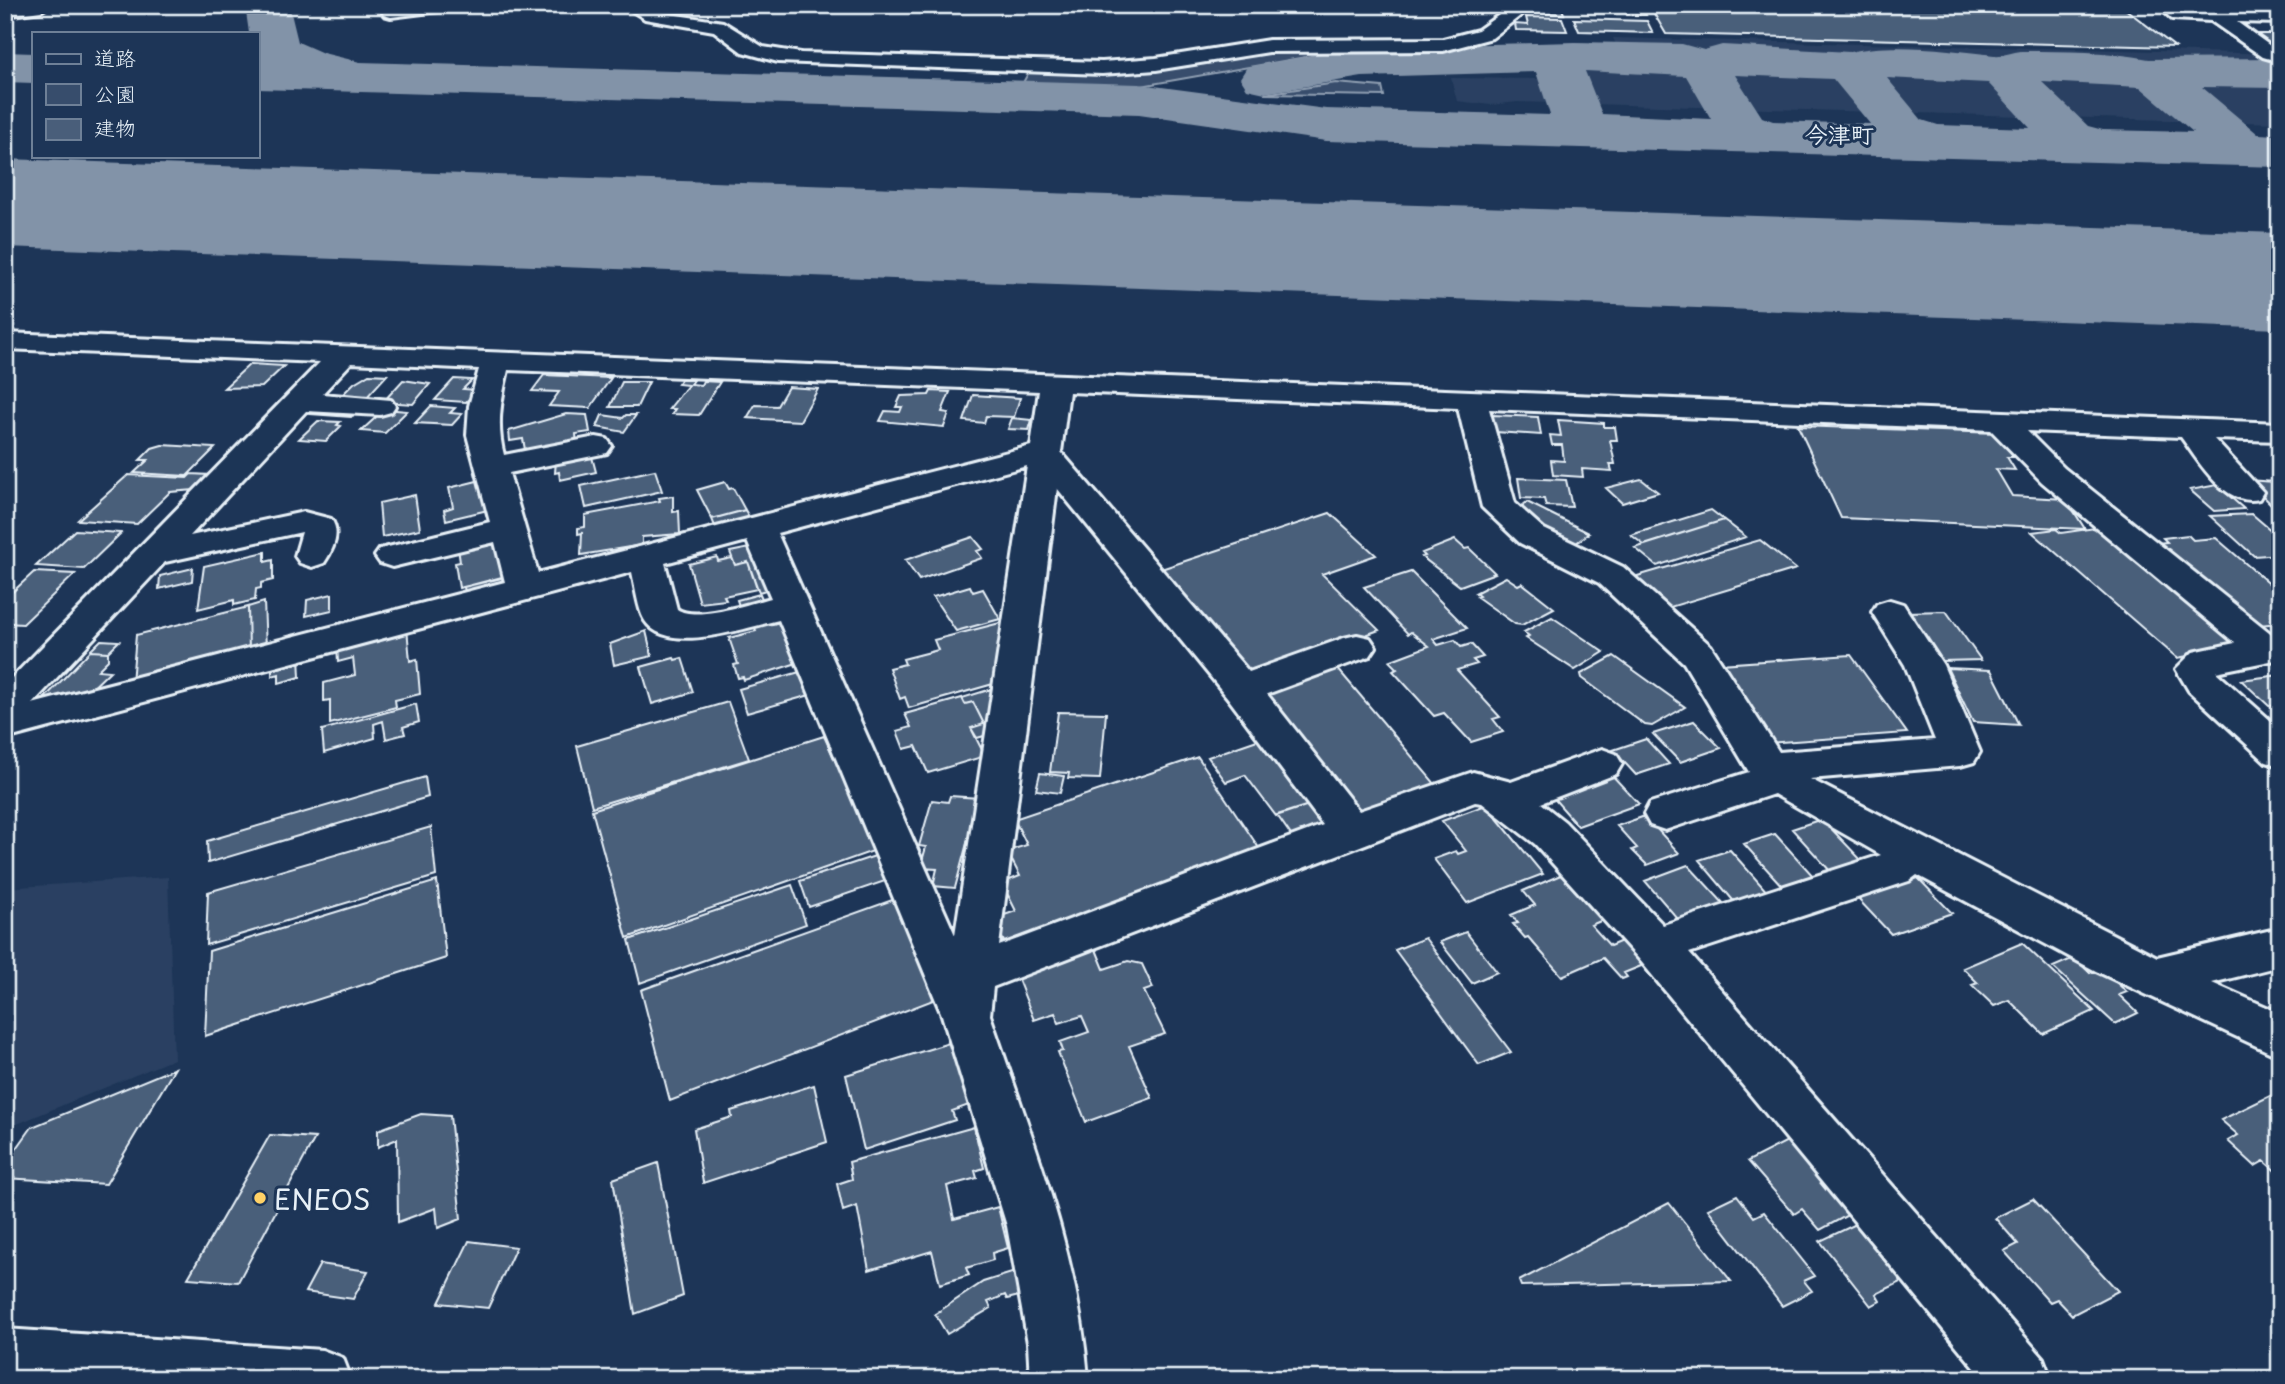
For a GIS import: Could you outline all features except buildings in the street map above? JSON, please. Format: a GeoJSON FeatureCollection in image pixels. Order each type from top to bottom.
{"type":"FeatureCollection","features":[{"type":"Feature","properties":{"kind":"street"},"geometry":{"type":"LineString","coordinates":[[5,10],[41,5]]}},
{"type":"Feature","properties":{"kind":"street"},"geometry":{"type":"LineString","coordinates":[[388,5],[391,11],[439,5]]}},
{"type":"Feature","properties":{"kind":"street"},"geometry":{"type":"LineString","coordinates":[[632,5],[651,17],[717,26],[734,34],[742,44],[762,53],[801,59],[1102,68],[1156,64],[1269,46],[1443,45],[1468,41],[1485,34],[1525,5]]}},
{"type":"Feature","properties":{"kind":"street"},"geometry":{"type":"LineString","coordinates":[[2172,10],[2216,16],[2271,17],[2280,28]]}},
{"type":"Feature","properties":{"kind":"street"},"geometry":{"type":"LineString","coordinates":[[2172,10],[2206,35]]}},
{"type":"Feature","properties":{"kind":"street"},"geometry":{"type":"LineString","coordinates":[[2216,16],[2270,53]]}},
{"type":"Feature","properties":{"kind":"street"},"geometry":{"type":"LineString","coordinates":[[5,341],[2280,432]]}},
{"type":"Feature","properties":{"kind":"street"},"geometry":{"type":"LineString","coordinates":[[5,709],[344,354]]}},
{"type":"Feature","properties":{"kind":"street"},"geometry":{"type":"LineString","coordinates":[[496,360],[484,406],[483,435],[525,589]]}},
{"type":"Feature","properties":{"kind":"street"},"geometry":{"type":"LineString","coordinates":[[970,995],[1055,384]]}},
{"type":"Feature","properties":{"kind":"street"},"geometry":{"type":"LineString","coordinates":[[1471,398],[1499,507],[1532,536],[1611,575],[1698,655],[1774,772],[1800,793],[2112,958],[2280,1036]]}},
{"type":"Feature","properties":{"kind":"street"},"geometry":{"type":"LineString","coordinates":[[299,402],[380,406]]}},
{"type":"Feature","properties":{"kind":"street"},"geometry":{"type":"LineString","coordinates":[[1999,420],[2053,475],[2273,649]]}},
{"type":"Feature","properties":{"kind":"street"},"geometry":{"type":"LineString","coordinates":[[2190,428],[2220,467],[2247,492]]}},
{"type":"Feature","properties":{"kind":"street"},"geometry":{"type":"LineString","coordinates":[[492,467],[596,446]]}},
{"type":"Feature","properties":{"kind":"street"},"geometry":{"type":"LineString","coordinates":[[5,725],[1044,453]]}},
{"type":"Feature","properties":{"kind":"street"},"geometry":{"type":"LineString","coordinates":[[1044,453],[1242,688],[1351,831]]}},
{"type":"Feature","properties":{"kind":"street"},"geometry":{"type":"LineString","coordinates":[[153,554],[304,522],[318,526],[319,539],[312,556]]}},
{"type":"Feature","properties":{"kind":"street"},"geometry":{"type":"LineString","coordinates":[[758,527],[970,995],[1034,1226],[1057,1343],[1059,1379]]}},
{"type":"Feature","properties":{"kind":"street"},"geometry":{"type":"LineString","coordinates":[[392,556],[509,528]]}},
{"type":"Feature","properties":{"kind":"street"},"geometry":{"type":"LineString","coordinates":[[646,557],[660,615],[677,627],[711,624],[792,605]]}},
{"type":"Feature","properties":{"kind":"street"},"geometry":{"type":"LineString","coordinates":[[1665,814],[1774,772],[1960,751],[1924,665],[1890,612]]}},
{"type":"Feature","properties":{"kind":"street"},"geometry":{"type":"LineString","coordinates":[[1242,688],[1357,647]]}},
{"type":"Feature","properties":{"kind":"street"},"geometry":{"type":"LineString","coordinates":[[2273,649],[2206,662],[2194,669],[2203,682],[2280,751]]}},
{"type":"Feature","properties":{"kind":"street"},"geometry":{"type":"LineString","coordinates":[[1507,800],[1602,764]]}},
{"type":"Feature","properties":{"kind":"street"},"geometry":{"type":"LineString","coordinates":[[970,995],[1351,831],[1473,787],[1493,790],[1550,833],[1655,946],[2022,1379]]}},
{"type":"Feature","properties":{"kind":"street"},"geometry":{"type":"LineString","coordinates":[[1655,946],[1894,869],[1914,853]]}},
{"type":"Feature","properties":{"kind":"street"},"geometry":{"type":"LineString","coordinates":[[2156,977],[2280,947]]}},
{"type":"Feature","properties":{"kind":"street"},"geometry":{"type":"LineString","coordinates":[[5,1357],[322,1379]]}},
{"type":"Feature","properties":{"kind":"shaded area"},"geometry":{"type":"Polygon","coordinates":[[[1613,38],[2280,54],[2280,123],[1517,102],[1491,105],[1457,101],[1451,78],[1538,79],[1530,50],[1601,52],[1618,49],[1613,38]]]}},
{"type":"Feature","properties":{"kind":"shaded area"},"geometry":{"type":"Polygon","coordinates":[[[168,877],[174,1059],[5,1129],[5,888],[168,877]]]}},
{"type":"Feature","properties":{"kind":"green space"},"geometry":{"type":"Polygon","coordinates":[[[1328,47],[1328,53],[1141,86],[1021,86],[1030,70],[1328,47]]]}},
{"type":"Feature","properties":{"kind":"green space"},"geometry":{"type":"Polygon","coordinates":[[[1336,83],[1382,87],[1384,96],[1264,94],[1336,83]]]}},
{"type":"Feature","properties":{"kind":"taxiway"},"geometry":{"type":"LineString","coordinates":[[267,5],[276,49],[306,63],[360,77]]}},
{"type":"Feature","properties":{"kind":"taxiway"},"geometry":{"type":"LineString","coordinates":[[1265,78],[1362,62],[1575,56]]}},
{"type":"Feature","properties":{"kind":"taxiway"},"geometry":{"type":"LineString","coordinates":[[1575,56],[1682,59],[1705,66]]}},
{"type":"Feature","properties":{"kind":"taxiway"},"geometry":{"type":"LineString","coordinates":[[1575,56],[1562,58],[1557,63],[1580,124],[1606,133]]}},
{"type":"Feature","properties":{"kind":"taxiway"},"geometry":{"type":"LineString","coordinates":[[1705,66],[1722,60],[1843,65],[1855,71]]}},
{"type":"Feature","properties":{"kind":"taxiway"},"geometry":{"type":"LineString","coordinates":[[1855,71],[1857,65],[1869,63],[1979,66],[2005,73]]}},
{"type":"Feature","properties":{"kind":"taxiway"},"geometry":{"type":"LineString","coordinates":[[1705,66],[1742,128]]}},
{"type":"Feature","properties":{"kind":"taxiway"},"geometry":{"type":"LineString","coordinates":[[2005,73],[2007,68],[2018,66],[2129,70],[2157,76]]}},
{"type":"Feature","properties":{"kind":"taxiway"},"geometry":{"type":"LineString","coordinates":[[5,67],[32,68]]}},
{"type":"Feature","properties":{"kind":"taxiway"},"geometry":{"type":"LineString","coordinates":[[1855,71],[1903,131]]}},
{"type":"Feature","properties":{"kind":"taxiway"},"geometry":{"type":"LineString","coordinates":[[2157,76],[2158,72],[2280,73]]}},
{"type":"Feature","properties":{"kind":"taxiway"},"geometry":{"type":"LineString","coordinates":[[2005,73],[2069,137]]}},
{"type":"Feature","properties":{"kind":"taxiway"},"geometry":{"type":"LineString","coordinates":[[259,74],[360,77]]}},
{"type":"Feature","properties":{"kind":"taxiway"},"geometry":{"type":"LineString","coordinates":[[2157,76],[2235,140],[2234,145],[2212,149]]}},
{"type":"Feature","properties":{"kind":"taxiway"},"geometry":{"type":"LineString","coordinates":[[2157,76],[2176,92]]}},
{"type":"Feature","properties":{"kind":"taxiway"},"geometry":{"type":"LineString","coordinates":[[360,77],[1139,99],[1326,125],[1606,133]]}},
{"type":"Feature","properties":{"kind":"taxiway"},"geometry":{"type":"LineString","coordinates":[[1728,136],[1742,128]]}},
{"type":"Feature","properties":{"kind":"taxiway"},"geometry":{"type":"LineString","coordinates":[[1742,128],[1766,137]]}},
{"type":"Feature","properties":{"kind":"taxiway"},"geometry":{"type":"LineString","coordinates":[[1894,140],[1903,136],[1903,131]]}},
{"type":"Feature","properties":{"kind":"taxiway"},"geometry":{"type":"LineString","coordinates":[[1903,131],[1932,142]]}},
{"type":"Feature","properties":{"kind":"taxiway"},"geometry":{"type":"LineString","coordinates":[[1606,133],[1728,136]]}},
{"type":"Feature","properties":{"kind":"taxiway"},"geometry":{"type":"LineString","coordinates":[[1606,133],[1728,136]]}},
{"type":"Feature","properties":{"kind":"taxiway"},"geometry":{"type":"LineString","coordinates":[[1728,136],[1766,137]]}},
{"type":"Feature","properties":{"kind":"taxiway"},"geometry":{"type":"LineString","coordinates":[[1766,137],[1894,140]]}},
{"type":"Feature","properties":{"kind":"taxiway"},"geometry":{"type":"LineString","coordinates":[[1766,137],[1894,140]]}},
{"type":"Feature","properties":{"kind":"taxiway"},"geometry":{"type":"LineString","coordinates":[[2056,145],[2067,141],[2069,137]]}},
{"type":"Feature","properties":{"kind":"taxiway"},"geometry":{"type":"LineString","coordinates":[[2069,137],[2107,146]]}},
{"type":"Feature","properties":{"kind":"taxiway"},"geometry":{"type":"LineString","coordinates":[[1894,140],[1932,142]]}},
{"type":"Feature","properties":{"kind":"taxiway"},"geometry":{"type":"LineString","coordinates":[[1932,142],[2056,145]]}},
{"type":"Feature","properties":{"kind":"taxiway"},"geometry":{"type":"LineString","coordinates":[[1932,142],[2056,145]]}},
{"type":"Feature","properties":{"kind":"taxiway"},"geometry":{"type":"LineString","coordinates":[[2056,145],[2107,146]]}},
{"type":"Feature","properties":{"kind":"taxiway"},"geometry":{"type":"LineString","coordinates":[[2107,146],[2212,149]]}},
{"type":"Feature","properties":{"kind":"taxiway"},"geometry":{"type":"LineString","coordinates":[[2107,146],[2164,150],[2212,149]]}},
{"type":"Feature","properties":{"kind":"taxiway"},"geometry":{"type":"LineString","coordinates":[[2212,149],[2280,151]]}},
{"type":"Feature","properties":{"kind":"runway"},"geometry":{"type":"LineString","coordinates":[[5,203],[2280,281]]}},
{"type":"Feature","properties":{"kind":"place","name":"ENEOS"},"geometry":{"type":"Point","coordinates":[260,1198]}},
{"type":"Feature","properties":{"kind":"district","name":"今津町"},"geometry":{"type":"Point","coordinates":[1839,133]}}]}
